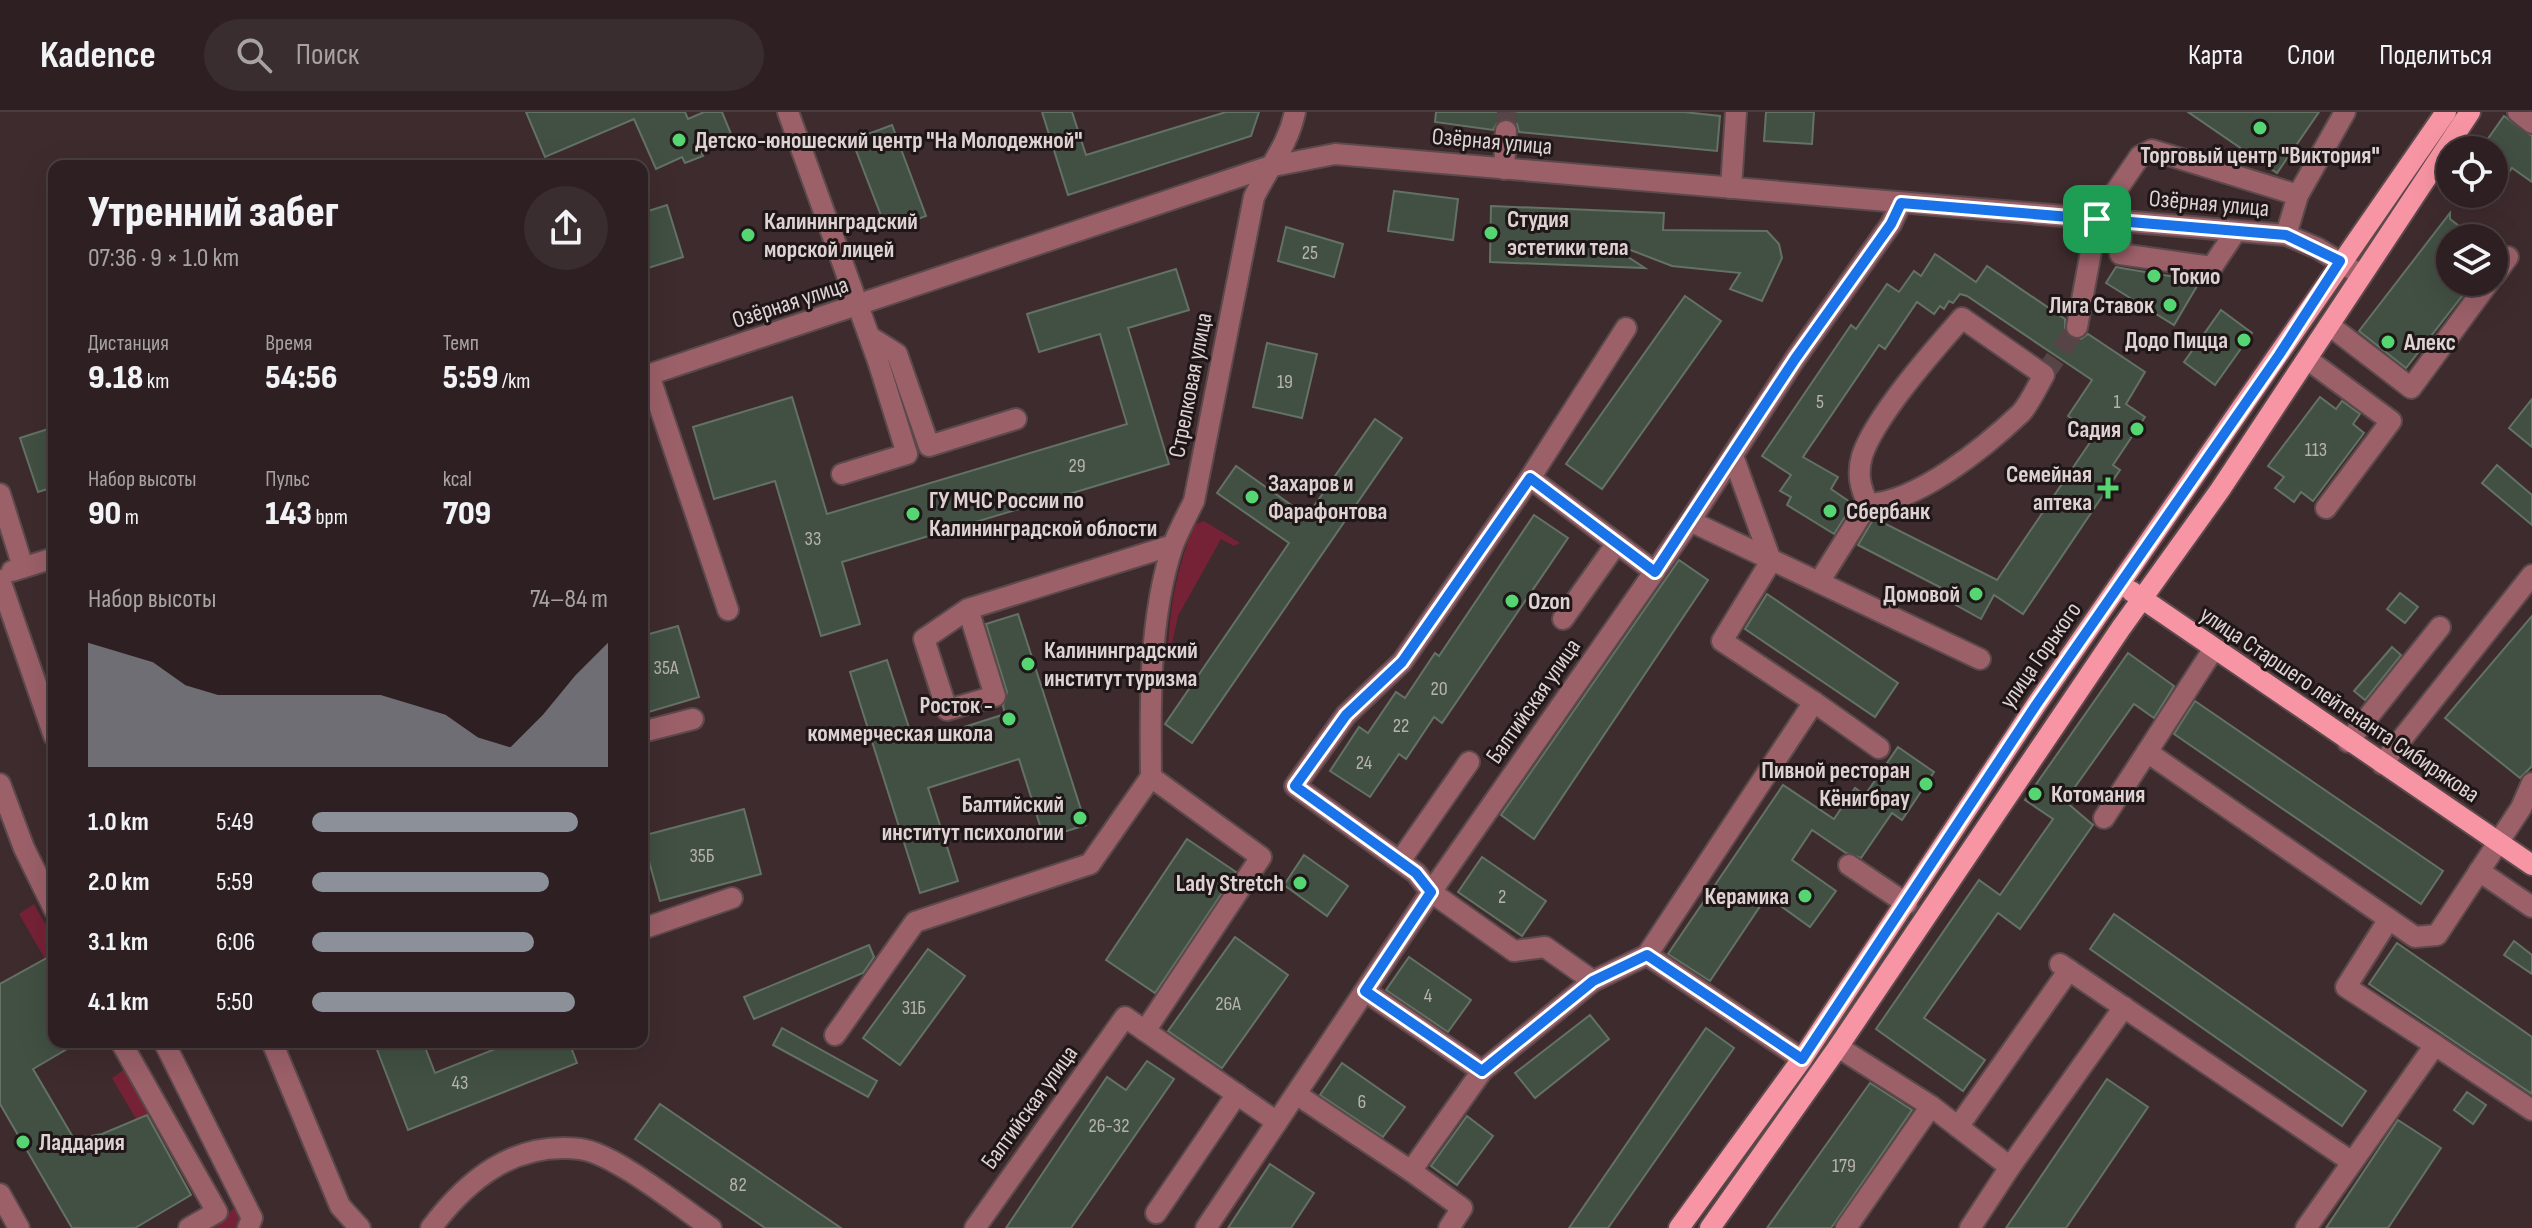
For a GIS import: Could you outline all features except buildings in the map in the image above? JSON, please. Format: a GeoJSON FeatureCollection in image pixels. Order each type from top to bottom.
{"type":"FeatureCollection","features":[{"type":"Feature","properties":{"kind":"main road","name":"улица Горького"},"geometry":{"type":"LineString","coordinates":[[1679,1228],[1802,1059],[2036,705],[2340,261],[2446,112]]}},
{"type":"Feature","properties":{"kind":"main road"},"geometry":{"type":"LineString","coordinates":[[1710,1228],[1838,1047],[2307,359],[2470,112]]}},
{"type":"Feature","properties":{"kind":"main road","name":"улица Старшего лейтенанта Сибирякова"},"geometry":{"type":"LineString","coordinates":[[2121,584],[2213,650],[2532,865]]}},
{"type":"Feature","properties":{"kind":"street"},"geometry":{"type":"LineString","coordinates":[[788,112],[870,337],[907,454],[842,474]]}},
{"type":"Feature","properties":{"kind":"street","name":"Стрелковая улица"},"geometry":{"type":"LineString","coordinates":[[1151,777],[1162,591],[1173,545],[1194,501],[1254,197],[1268,167],[1286,144],[1295,112]]}},
{"type":"Feature","properties":{"kind":"street"},"geometry":{"type":"LineString","coordinates":[[1731,188],[1736,112]]}},
{"type":"Feature","properties":{"kind":"street"},"geometry":{"type":"LineString","coordinates":[[2286,235],[2298,195],[2345,112]]}},
{"type":"Feature","properties":{"kind":"street"},"geometry":{"type":"LineString","coordinates":[[2518,112],[2532,123]]}},
{"type":"Feature","properties":{"kind":"street"},"geometry":{"type":"LineString","coordinates":[[1504,169],[1506,131]]}},
{"type":"Feature","properties":{"kind":"street"},"geometry":{"type":"LineString","coordinates":[[2077,327],[2097,219],[2140,156],[2152,150],[2298,195]]}},
{"type":"Feature","properties":{"kind":"street","name":"Озёрная улица"},"geometry":{"type":"LineString","coordinates":[[648,375],[1268,167],[1335,154],[2286,235],[2340,261],[2361,275]]}},
{"type":"Feature","properties":{"kind":"street","name":"Балтийская улица"},"geometry":{"type":"LineString","coordinates":[[1206,1228],[1431,892],[1690,521],[1891,224],[1901,203]]}},
{"type":"Feature","properties":{"kind":"street"},"geometry":{"type":"LineString","coordinates":[[2121,221],[2120,254],[2212,267],[2236,231]]}},
{"type":"Feature","properties":{"kind":"street"},"geometry":{"type":"LineString","coordinates":[[2329,325],[2411,388],[2479,296]]}},
{"type":"Feature","properties":{"kind":"street"},"geometry":{"type":"LineString","coordinates":[[1962,318],[2044,375],[2023,411],[1959,462],[1914,492],[1888,503],[1868,504],[1859,484],[1863,455],[1880,423],[1962,318]]}},
{"type":"Feature","properties":{"kind":"street"},"geometry":{"type":"LineString","coordinates":[[1593,981],[1545,947],[1514,951],[1431,892],[1416,873],[1295,786],[1346,715],[1402,662],[1530,478],[1626,328]]}},
{"type":"Feature","properties":{"kind":"street"},"geometry":{"type":"LineString","coordinates":[[870,337],[897,354],[929,446],[1016,419]]}},
{"type":"Feature","properties":{"kind":"street"},"geometry":{"type":"LineString","coordinates":[[2307,359],[2391,421],[2326,508]]}},
{"type":"Feature","properties":{"kind":"street"},"geometry":{"type":"LineString","coordinates":[[648,384],[728,610]]}},
{"type":"Feature","properties":{"kind":"street"},"geometry":{"type":"LineString","coordinates":[[1733,456],[1771,561]]}},
{"type":"Feature","properties":{"kind":"street"},"geometry":{"type":"LineString","coordinates":[[1530,478],[1655,572]]}},
{"type":"Feature","properties":{"kind":"street"},"geometry":{"type":"LineString","coordinates":[[0,494],[23,567]]}},
{"type":"Feature","properties":{"kind":"street"},"geometry":{"type":"LineString","coordinates":[[1819,582],[1868,504]]}},
{"type":"Feature","properties":{"kind":"street"},"geometry":{"type":"LineString","coordinates":[[1690,521],[1980,659]]}},
{"type":"Feature","properties":{"kind":"street"},"geometry":{"type":"LineString","coordinates":[[1563,619],[1617,543]]}},
{"type":"Feature","properties":{"kind":"street"},"geometry":{"type":"LineString","coordinates":[[968,609],[995,696],[947,710],[924,639],[968,609],[1173,545]]}},
{"type":"Feature","properties":{"kind":"street"},"geometry":{"type":"LineString","coordinates":[[48,560],[0,577],[48,718]]}},
{"type":"Feature","properties":{"kind":"street"},"geometry":{"type":"LineString","coordinates":[[1771,561],[1722,641],[1879,748]]}},
{"type":"Feature","properties":{"kind":"street"},"geometry":{"type":"LineString","coordinates":[[2382,764],[2532,575]]}},
{"type":"Feature","properties":{"kind":"street"},"geometry":{"type":"LineString","coordinates":[[2348,742],[2440,627]]}},
{"type":"Feature","properties":{"kind":"street"},"geometry":{"type":"LineString","coordinates":[[2104,818],[2213,650]]}},
{"type":"Feature","properties":{"kind":"street"},"geometry":{"type":"LineString","coordinates":[[1411,1171],[1482,1071],[1593,981],[1647,955],[1814,702]]}},
{"type":"Feature","properties":{"kind":"street"},"geometry":{"type":"LineString","coordinates":[[648,730],[693,719]]}},
{"type":"Feature","properties":{"kind":"street"},"geometry":{"type":"LineString","coordinates":[[2147,752],[2415,937],[2437,935],[2526,804],[2532,783]]}},
{"type":"Feature","properties":{"kind":"street"},"geometry":{"type":"LineString","coordinates":[[1400,861],[1469,762]]}},
{"type":"Feature","properties":{"kind":"street"},"geometry":{"type":"LineString","coordinates":[[835,1035],[915,922],[1090,864],[1151,777],[1261,857],[1145,1031],[1277,1122]]}},
{"type":"Feature","properties":{"kind":"street"},"geometry":{"type":"LineString","coordinates":[[0,784],[24,848],[48,897]]}},
{"type":"Feature","properties":{"kind":"street"},"geometry":{"type":"LineString","coordinates":[[1849,865],[1907,904]]}},
{"type":"Feature","properties":{"kind":"street"},"geometry":{"type":"LineString","coordinates":[[2479,871],[2532,907]]}},
{"type":"Feature","properties":{"kind":"street"},"geometry":{"type":"LineString","coordinates":[[648,927],[732,898]]}},
{"type":"Feature","properties":{"kind":"street"},"geometry":{"type":"LineString","coordinates":[[2389,919],[2346,987],[2532,1110]]}},
{"type":"Feature","properties":{"kind":"street"},"geometry":{"type":"LineString","coordinates":[[1647,955],[1802,1059]]}},
{"type":"Feature","properties":{"kind":"street"},"geometry":{"type":"LineString","coordinates":[[1958,1127],[2064,967],[2352,1162]]}},
{"type":"Feature","properties":{"kind":"street"},"geometry":{"type":"LineString","coordinates":[[1365,991],[1482,1071]]}},
{"type":"Feature","properties":{"kind":"street"},"geometry":{"type":"LineString","coordinates":[[1970,1228],[2124,1007]]}},
{"type":"Feature","properties":{"kind":"street","name":"Балтийская улица"},"geometry":{"type":"LineString","coordinates":[[975,1228],[1125,1017],[1145,1031]]}},
{"type":"Feature","properties":{"kind":"street"},"geometry":{"type":"LineString","coordinates":[[2306,1228],[2435,1045]]}},
{"type":"Feature","properties":{"kind":"street"},"geometry":{"type":"LineString","coordinates":[[1838,1047],[1931,1106],[2010,1167]]}},
{"type":"Feature","properties":{"kind":"street"},"geometry":{"type":"LineString","coordinates":[[124,1048],[217,1212],[189,1228]]}},
{"type":"Feature","properties":{"kind":"street"},"geometry":{"type":"LineString","coordinates":[[167,1048],[231,1171],[252,1218],[248,1228]]}},
{"type":"Feature","properties":{"kind":"street"},"geometry":{"type":"LineString","coordinates":[[274,1048],[340,1206],[360,1228]]}},
{"type":"Feature","properties":{"kind":"street"},"geometry":{"type":"LineString","coordinates":[[1156,1213],[1237,1094]]}},
{"type":"Feature","properties":{"kind":"street"},"geometry":{"type":"LineString","coordinates":[[1296,1094],[1462,1208],[1449,1228]]}},
{"type":"Feature","properties":{"kind":"street"},"geometry":{"type":"LineString","coordinates":[[1846,1228],[1931,1106]]}},
{"type":"Feature","properties":{"kind":"street"},"geometry":{"type":"LineString","coordinates":[[431,1228],[458,1192],[482,1172],[515,1158],[551,1150],[582,1149],[617,1164],[711,1228]]}},
{"type":"Feature","properties":{"kind":"street"},"geometry":{"type":"LineString","coordinates":[[0,1194],[19,1228]]}},
{"type":"Feature","properties":{"kind":"shaded area"},"geometry":{"type":"Polygon","coordinates":[[[1204,521],[1240,543],[1234,546],[1221,539],[1178,616],[1168,662],[1171,609],[1178,575],[1194,525],[1204,521]]]}},
{"type":"Feature","properties":{"kind":"shaded area"},"geometry":{"type":"Polygon","coordinates":[[[34,904],[48,928],[48,958],[45,959],[19,914],[34,904]]]}},
{"type":"Feature","properties":{"kind":"shaded area"},"geometry":{"type":"Polygon","coordinates":[[[129,1066],[154,1111],[136,1119],[112,1078],[129,1066]]]}},
{"type":"Feature","properties":{"kind":"shaded area"},"geometry":{"type":"Polygon","coordinates":[[[252,1196],[262,1218],[260,1228],[205,1228],[252,1196]]]}},
{"type":"Feature","properties":{"kind":"tunnel"},"geometry":{"type":"LineString","coordinates":[[1506,131],[1507,112]]}},
{"type":"Feature","properties":{"kind":"tunnel"},"geometry":{"type":"LineString","coordinates":[[2044,375],[2077,327]]}},
{"type":"Feature","properties":{"kind":"place","name":"Торговый центр \"Виктория\""},"geometry":{"type":"Point","coordinates":[2260,128]}},
{"type":"Feature","properties":{"kind":"place","name":"Детско-юношеский центр \"На Молодежной\""},"geometry":{"type":"Point","coordinates":[679,140]}},
{"type":"Feature","properties":{"kind":"place","name":"Студия эстетики тела"},"geometry":{"type":"Point","coordinates":[1491,233]}},
{"type":"Feature","properties":{"kind":"place","name":"Калининградский морской лицей"},"geometry":{"type":"Point","coordinates":[748,235]}},
{"type":"Feature","properties":{"kind":"place","name":"Токио"},"geometry":{"type":"Point","coordinates":[2154,276]}},
{"type":"Feature","properties":{"kind":"place","name":"Лига Ставок"},"geometry":{"type":"Point","coordinates":[2170,305]}},
{"type":"Feature","properties":{"kind":"place","name":"Додо Пицца"},"geometry":{"type":"Point","coordinates":[2244,340]}},
{"type":"Feature","properties":{"kind":"place","name":"Алекс"},"geometry":{"type":"Point","coordinates":[2388,342]}},
{"type":"Feature","properties":{"kind":"place","name":"Садия"},"geometry":{"type":"Point","coordinates":[2137,429]}},
{"type":"Feature","properties":{"kind":"place","name":"Семейная аптека"},"geometry":{"type":"Point","coordinates":[2108,488]}},
{"type":"Feature","properties":{"kind":"place","name":"Захаров и Фарафонтова"},"geometry":{"type":"Point","coordinates":[1252,497]}},
{"type":"Feature","properties":{"kind":"place","name":"Сбербанк"},"geometry":{"type":"Point","coordinates":[1830,511]}},
{"type":"Feature","properties":{"kind":"place","name":"ГУ МЧС России по Калининградской облости"},"geometry":{"type":"Point","coordinates":[913,514]}},
{"type":"Feature","properties":{"kind":"place","name":"Домовой"},"geometry":{"type":"Point","coordinates":[1976,594]}},
{"type":"Feature","properties":{"kind":"place","name":"Ozon"},"geometry":{"type":"Point","coordinates":[1512,601]}},
{"type":"Feature","properties":{"kind":"place","name":"Калининградский институт туризма"},"geometry":{"type":"Point","coordinates":[1028,664]}},
{"type":"Feature","properties":{"kind":"place","name":"Росток - коммерческая школа"},"geometry":{"type":"Point","coordinates":[1009,719]}},
{"type":"Feature","properties":{"kind":"place","name":"Пивной ресторан Кёнигбрау"},"geometry":{"type":"Point","coordinates":[1926,784]}},
{"type":"Feature","properties":{"kind":"place","name":"Котомания"},"geometry":{"type":"Point","coordinates":[2035,794]}},
{"type":"Feature","properties":{"kind":"place","name":"Балтийский институт психологии"},"geometry":{"type":"Point","coordinates":[1080,818]}},
{"type":"Feature","properties":{"kind":"place","name":"Lady Stretch"},"geometry":{"type":"Point","coordinates":[1300,883]}},
{"type":"Feature","properties":{"kind":"place","name":"Керамика"},"geometry":{"type":"Point","coordinates":[1805,896]}},
{"type":"Feature","properties":{"kind":"place","name":"Ладдария"},"geometry":{"type":"Point","coordinates":[23,1142]}},
{"type":"Feature","properties":{"kind":"route"},"geometry":{"type":"LineString","coordinates":[[1901,203],[2097,219],[2286,235],[2340,261],[2279,355],[2036,705],[1802,1059],[1767,1032],[1647,955],[1593,981],[1482,1071],[1365,991],[1431,892],[1416,873],[1295,786],[1346,715],[1402,662],[1530,478],[1655,572],[1795,359],[1891,224],[1901,203]]}}]}
